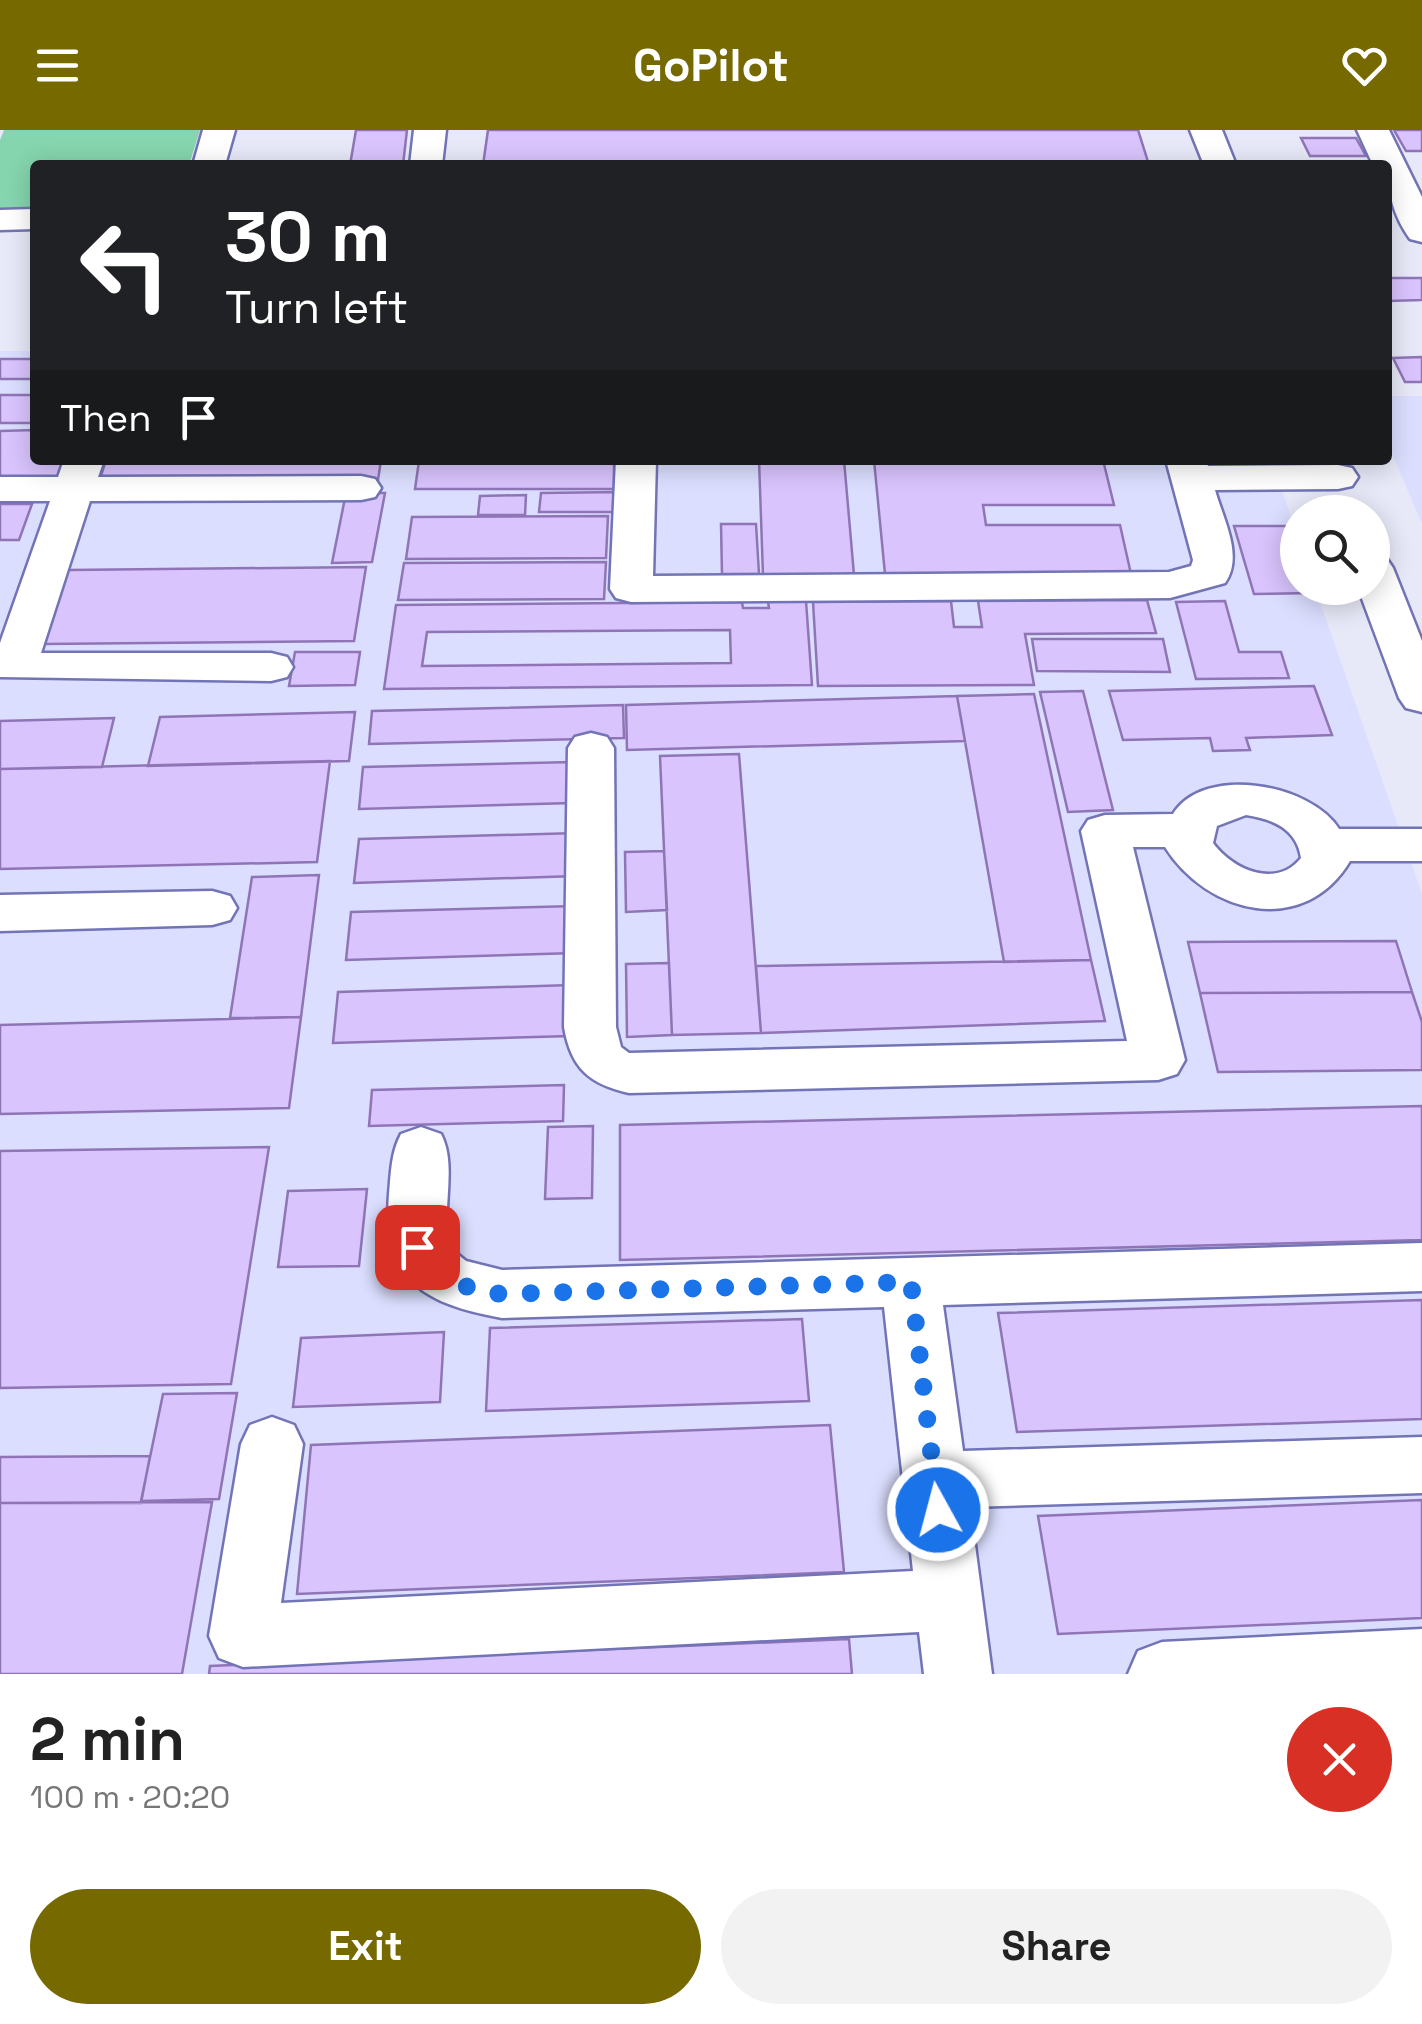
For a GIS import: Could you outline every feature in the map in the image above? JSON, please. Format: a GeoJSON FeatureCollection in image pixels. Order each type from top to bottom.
{"type":"FeatureCollection","features":[{"type":"Feature","properties":{"kind":"street"},"geometry":{"type":"LineString","coordinates":[[211,160],[219,130]]}},
{"type":"Feature","properties":{"kind":"street"},"geometry":{"type":"LineString","coordinates":[[427,160],[430,130]]}},
{"type":"Feature","properties":{"kind":"street"},"geometry":{"type":"LineString","coordinates":[[1206,130],[1218,160]]}},
{"type":"Feature","properties":{"kind":"street"},"geometry":{"type":"LineString","coordinates":[[1380,144],[1422,158]]}},
{"type":"Feature","properties":{"kind":"street"},"geometry":{"type":"LineString","coordinates":[[1392,170],[1422,234],[1392,237]]}},
{"type":"Feature","properties":{"kind":"street"},"geometry":{"type":"LineString","coordinates":[[0,220],[30,219]]}},
{"type":"Feature","properties":{"kind":"street"},"geometry":{"type":"LineString","coordinates":[[636,465],[630,589],[1170,585],[1210,574],[1214,560],[1188,469],[1340,483]]}},
{"type":"Feature","properties":{"kind":"street"},"geometry":{"type":"LineString","coordinates":[[79,474],[17,605],[14,668],[271,667]]}},
{"type":"Feature","properties":{"kind":"street"},"geometry":{"type":"LineString","coordinates":[[0,489],[79,474],[362,488]]}},
{"type":"Feature","properties":{"kind":"street"},"geometry":{"type":"LineString","coordinates":[[1390,597],[1409,628],[1422,698]]}},
{"type":"Feature","properties":{"kind":"street"},"geometry":{"type":"LineString","coordinates":[[591,748],[590,1027],[599,1061],[610,1070],[629,1073],[1158,1060],[1106,831],[1189,830]]}},
{"type":"Feature","properties":{"kind":"street"},"geometry":{"type":"LineString","coordinates":[[1256,800],[1305,818],[1325,845],[1326,861],[1318,875],[1292,888],[1257,891],[1211,874],[1188,844],[1189,830],[1195,818],[1208,808],[1256,800]]}},
{"type":"Feature","properties":{"kind":"street"},"geometry":{"type":"LineString","coordinates":[[1325,845],[1422,845]]}},
{"type":"Feature","properties":{"kind":"street"},"geometry":{"type":"LineString","coordinates":[[0,913],[212,908]]}},
{"type":"Feature","properties":{"kind":"street"},"geometry":{"type":"LineString","coordinates":[[421,1150],[417,1247],[429,1265],[471,1290],[502,1294],[1422,1267]]}},
{"type":"Feature","properties":{"kind":"street"},"geometry":{"type":"LineString","coordinates":[[911,1282],[958,1674]]}},
{"type":"Feature","properties":{"kind":"street"},"geometry":{"type":"LineString","coordinates":[[272,1444],[243,1636],[950,1600]]}},
{"type":"Feature","properties":{"kind":"street"},"geometry":{"type":"LineString","coordinates":[[935,1480],[1422,1465]]}},
{"type":"Feature","properties":{"kind":"street"},"geometry":{"type":"LineString","coordinates":[[1162,1674],[1422,1661]]}},
{"type":"Feature","properties":{"kind":"shaded area"},"geometry":{"type":"Polygon","coordinates":[[[0,351],[30,351],[30,465],[1274,465],[1284,495],[1280,495],[1280,605],[1321,605],[1422,894],[1422,1674],[0,1674],[0,351]]]}},
{"type":"Feature","properties":{"kind":"shaded area"},"geometry":{"type":"Polygon","coordinates":[[[1392,396],[1422,396],[1422,524],[1392,453],[1392,396]]]}},
{"type":"Feature","properties":{"kind":"green space"},"geometry":{"type":"Polygon","coordinates":[[[4,130],[200,130],[191,160],[30,160],[30,211],[0,212],[0,140],[4,130]]]}},
{"type":"Feature","properties":{"kind":"building"},"geometry":{"type":"Polygon","coordinates":[[[356,130],[407,130],[404,160],[351,160],[356,130]]]}},
{"type":"Feature","properties":{"kind":"building"},"geometry":{"type":"Polygon","coordinates":[[[488,130],[1138,130],[1147,160],[484,160],[488,130]]]}},
{"type":"Feature","properties":{"kind":"building"},"geometry":{"type":"Polygon","coordinates":[[[1394,130],[1422,130],[1422,151],[1406,151],[1394,130]]]}},
{"type":"Feature","properties":{"kind":"building"},"geometry":{"type":"Polygon","coordinates":[[[1301,138],[1356,138],[1366,156],[1310,156],[1301,138]]]}},
{"type":"Feature","properties":{"kind":"building"},"geometry":{"type":"Polygon","coordinates":[[[1392,278],[1422,278],[1422,300],[1392,301],[1392,278]]]}},
{"type":"Feature","properties":{"kind":"building"},"geometry":{"type":"Polygon","coordinates":[[[1422,357],[1422,382],[1405,382],[1393,358],[1422,357]]]}},
{"type":"Feature","properties":{"kind":"building"},"geometry":{"type":"Polygon","coordinates":[[[0,359],[30,359],[30,379],[0,379],[0,359]]]}},
{"type":"Feature","properties":{"kind":"building"},"geometry":{"type":"Polygon","coordinates":[[[0,395],[30,395],[30,423],[0,423],[0,395]]]}},
{"type":"Feature","properties":{"kind":"building"},"geometry":{"type":"Polygon","coordinates":[[[30,430],[30,465],[61,465],[55,484],[0,484],[0,431],[30,430]]]}},
{"type":"Feature","properties":{"kind":"building"},"geometry":{"type":"Polygon","coordinates":[[[104,465],[380,465],[378,480],[99,482],[104,465]]]}},
{"type":"Feature","properties":{"kind":"building"},"geometry":{"type":"Polygon","coordinates":[[[418,465],[614,465],[614,489],[415,489],[418,465]]]}},
{"type":"Feature","properties":{"kind":"building"},"geometry":{"type":"Polygon","coordinates":[[[759,465],[844,465],[854,575],[763,575],[759,465]]]}},
{"type":"Feature","properties":{"kind":"building"},"geometry":{"type":"Polygon","coordinates":[[[874,465],[1104,465],[1114,505],[983,505],[986,525],[1120,525],[1131,574],[885,574],[874,465]]]}},
{"type":"Feature","properties":{"kind":"building"},"geometry":{"type":"Polygon","coordinates":[[[617,492],[616,512],[539,512],[541,493],[617,492]]]}},
{"type":"Feature","properties":{"kind":"building"},"geometry":{"type":"Polygon","coordinates":[[[346,493],[385,493],[372,562],[332,563],[346,493]]]}},
{"type":"Feature","properties":{"kind":"building"},"geometry":{"type":"Polygon","coordinates":[[[526,495],[525,515],[478,515],[480,496],[526,495]]]}},
{"type":"Feature","properties":{"kind":"building"},"geometry":{"type":"Polygon","coordinates":[[[0,504],[32,504],[19,540],[0,540],[0,504]]]}},
{"type":"Feature","properties":{"kind":"building"},"geometry":{"type":"Polygon","coordinates":[[[608,516],[606,558],[406,559],[412,517],[608,516]]]}},
{"type":"Feature","properties":{"kind":"building"},"geometry":{"type":"Polygon","coordinates":[[[721,524],[756,524],[759,574],[722,574],[721,524]]]}},
{"type":"Feature","properties":{"kind":"building"},"geometry":{"type":"Polygon","coordinates":[[[1234,526],[1280,526],[1280,594],[1254,594],[1234,526]]]}},
{"type":"Feature","properties":{"kind":"building"},"geometry":{"type":"Polygon","coordinates":[[[606,562],[604,599],[398,600],[404,563],[606,562]]]}},
{"type":"Feature","properties":{"kind":"building"},"geometry":{"type":"Polygon","coordinates":[[[366,567],[354,641],[44,644],[68,570],[366,567]]]}},
{"type":"Feature","properties":{"kind":"building"},"geometry":{"type":"Polygon","coordinates":[[[1147,600],[1156,633],[1025,634],[1034,685],[818,686],[813,602],[951,601],[954,627],[982,627],[978,601],[1147,600]]]}},
{"type":"Feature","properties":{"kind":"building"},"geometry":{"type":"Polygon","coordinates":[[[806,601],[812,685],[384,689],[396,605],[742,602],[743,608],[769,608],[768,602],[806,601]],[[730,630],[427,632],[422,666],[731,663],[730,630]]]}},
{"type":"Feature","properties":{"kind":"building"},"geometry":{"type":"Polygon","coordinates":[[[1225,601],[1239,652],[1281,652],[1289,678],[1196,679],[1176,602],[1225,601]]]}},
{"type":"Feature","properties":{"kind":"building"},"geometry":{"type":"Polygon","coordinates":[[[1032,639],[1163,639],[1170,672],[1037,671],[1032,639]]]}},
{"type":"Feature","properties":{"kind":"building"},"geometry":{"type":"Polygon","coordinates":[[[295,652],[360,652],[355,685],[289,686],[295,652]]]}},
{"type":"Feature","properties":{"kind":"building"},"geometry":{"type":"Polygon","coordinates":[[[1314,686],[1332,735],[1246,738],[1250,750],[1213,751],[1210,738],[1123,740],[1109,691],[1314,686]]]}},
{"type":"Feature","properties":{"kind":"building"},"geometry":{"type":"Polygon","coordinates":[[[1083,691],[1113,810],[1068,812],[1040,692],[1083,691]]]}},
{"type":"Feature","properties":{"kind":"building"},"geometry":{"type":"Polygon","coordinates":[[[1034,694],[1091,960],[1004,962],[957,696],[1034,694]]]}},
{"type":"Feature","properties":{"kind":"building"},"geometry":{"type":"Polygon","coordinates":[[[957,696],[965,741],[627,750],[626,705],[957,696]]]}},
{"type":"Feature","properties":{"kind":"building"},"geometry":{"type":"Polygon","coordinates":[[[623,705],[624,738],[369,744],[372,711],[623,705]]]}},
{"type":"Feature","properties":{"kind":"building"},"geometry":{"type":"Polygon","coordinates":[[[355,712],[349,761],[148,766],[160,717],[355,712]]]}},
{"type":"Feature","properties":{"kind":"building"},"geometry":{"type":"Polygon","coordinates":[[[114,718],[102,767],[0,769],[0,721],[114,718]]]}},
{"type":"Feature","properties":{"kind":"building"},"geometry":{"type":"Polygon","coordinates":[[[739,754],[761,1033],[672,1035],[660,756],[739,754]]]}},
{"type":"Feature","properties":{"kind":"building"},"geometry":{"type":"Polygon","coordinates":[[[330,761],[317,862],[0,869],[0,769],[330,761]]]}},
{"type":"Feature","properties":{"kind":"building"},"geometry":{"type":"Polygon","coordinates":[[[573,762],[572,803],[359,809],[363,767],[573,762]]]}},
{"type":"Feature","properties":{"kind":"building"},"geometry":{"type":"Polygon","coordinates":[[[576,833],[576,876],[354,883],[359,839],[576,833]]]}},
{"type":"Feature","properties":{"kind":"building"},"geometry":{"type":"Polygon","coordinates":[[[664,851],[667,910],[626,912],[625,852],[664,851]]]}},
{"type":"Feature","properties":{"kind":"building"},"geometry":{"type":"Polygon","coordinates":[[[319,875],[301,1017],[230,1018],[252,877],[319,875]]]}},
{"type":"Feature","properties":{"kind":"building"},"geometry":{"type":"Polygon","coordinates":[[[575,906],[575,953],[346,960],[351,912],[575,906]]]}},
{"type":"Feature","properties":{"kind":"building"},"geometry":{"type":"Polygon","coordinates":[[[1396,941],[1412,992],[1200,993],[1188,942],[1396,941]]]}},
{"type":"Feature","properties":{"kind":"building"},"geometry":{"type":"Polygon","coordinates":[[[1091,960],[1105,1021],[761,1033],[756,966],[1091,960]]]}},
{"type":"Feature","properties":{"kind":"building"},"geometry":{"type":"Polygon","coordinates":[[[669,963],[672,1035],[627,1037],[626,964],[669,963]]]}},
{"type":"Feature","properties":{"kind":"building"},"geometry":{"type":"Polygon","coordinates":[[[571,985],[570,1036],[333,1043],[338,992],[571,985]]]}},
{"type":"Feature","properties":{"kind":"building"},"geometry":{"type":"Polygon","coordinates":[[[1412,992],[1422,1022],[1422,1070],[1218,1072],[1200,993],[1412,992]]]}},
{"type":"Feature","properties":{"kind":"building"},"geometry":{"type":"Polygon","coordinates":[[[301,1017],[289,1108],[0,1114],[0,1025],[301,1017]]]}},
{"type":"Feature","properties":{"kind":"building"},"geometry":{"type":"Polygon","coordinates":[[[564,1085],[563,1121],[369,1126],[372,1090],[564,1085]]]}},
{"type":"Feature","properties":{"kind":"building"},"geometry":{"type":"Polygon","coordinates":[[[1422,1106],[1422,1240],[620,1260],[620,1125],[1422,1106]]]}},
{"type":"Feature","properties":{"kind":"building"},"geometry":{"type":"Polygon","coordinates":[[[593,1126],[592,1198],[545,1199],[548,1127],[593,1126]]]}},
{"type":"Feature","properties":{"kind":"building"},"geometry":{"type":"Polygon","coordinates":[[[269,1147],[231,1384],[0,1388],[0,1151],[269,1147]]]}},
{"type":"Feature","properties":{"kind":"building"},"geometry":{"type":"Polygon","coordinates":[[[367,1189],[359,1266],[278,1267],[288,1191],[367,1189]]]}},
{"type":"Feature","properties":{"kind":"building"},"geometry":{"type":"Polygon","coordinates":[[[1422,1300],[1422,1419],[1017,1432],[998,1313],[1422,1300]]]}},
{"type":"Feature","properties":{"kind":"building"},"geometry":{"type":"Polygon","coordinates":[[[802,1319],[809,1401],[486,1411],[490,1328],[802,1319]]]}},
{"type":"Feature","properties":{"kind":"building"},"geometry":{"type":"Polygon","coordinates":[[[444,1332],[440,1402],[293,1407],[301,1338],[444,1332]]]}},
{"type":"Feature","properties":{"kind":"building"},"geometry":{"type":"Polygon","coordinates":[[[237,1393],[219,1499],[141,1501],[163,1394],[237,1393]]]}},
{"type":"Feature","properties":{"kind":"building"},"geometry":{"type":"Polygon","coordinates":[[[830,1425],[844,1572],[297,1594],[311,1445],[830,1425]]]}},
{"type":"Feature","properties":{"kind":"building"},"geometry":{"type":"Polygon","coordinates":[[[150,1456],[141,1503],[0,1503],[0,1457],[150,1456]]]}},
{"type":"Feature","properties":{"kind":"building"},"geometry":{"type":"Polygon","coordinates":[[[1422,1500],[1422,1618],[1058,1634],[1038,1516],[1422,1500]]]}},
{"type":"Feature","properties":{"kind":"building"},"geometry":{"type":"Polygon","coordinates":[[[212,1502],[182,1674],[0,1674],[0,1503],[212,1502]]]}},
{"type":"Feature","properties":{"kind":"building"},"geometry":{"type":"Polygon","coordinates":[[[849,1639],[852,1674],[209,1674],[210,1666],[849,1639]]]}},
{"type":"Feature","properties":{"kind":"route"},"geometry":{"type":"LineString","coordinates":[[417,1247],[429,1265],[446,1277],[471,1290],[502,1294],[911,1282],[938,1510]]}}]}
